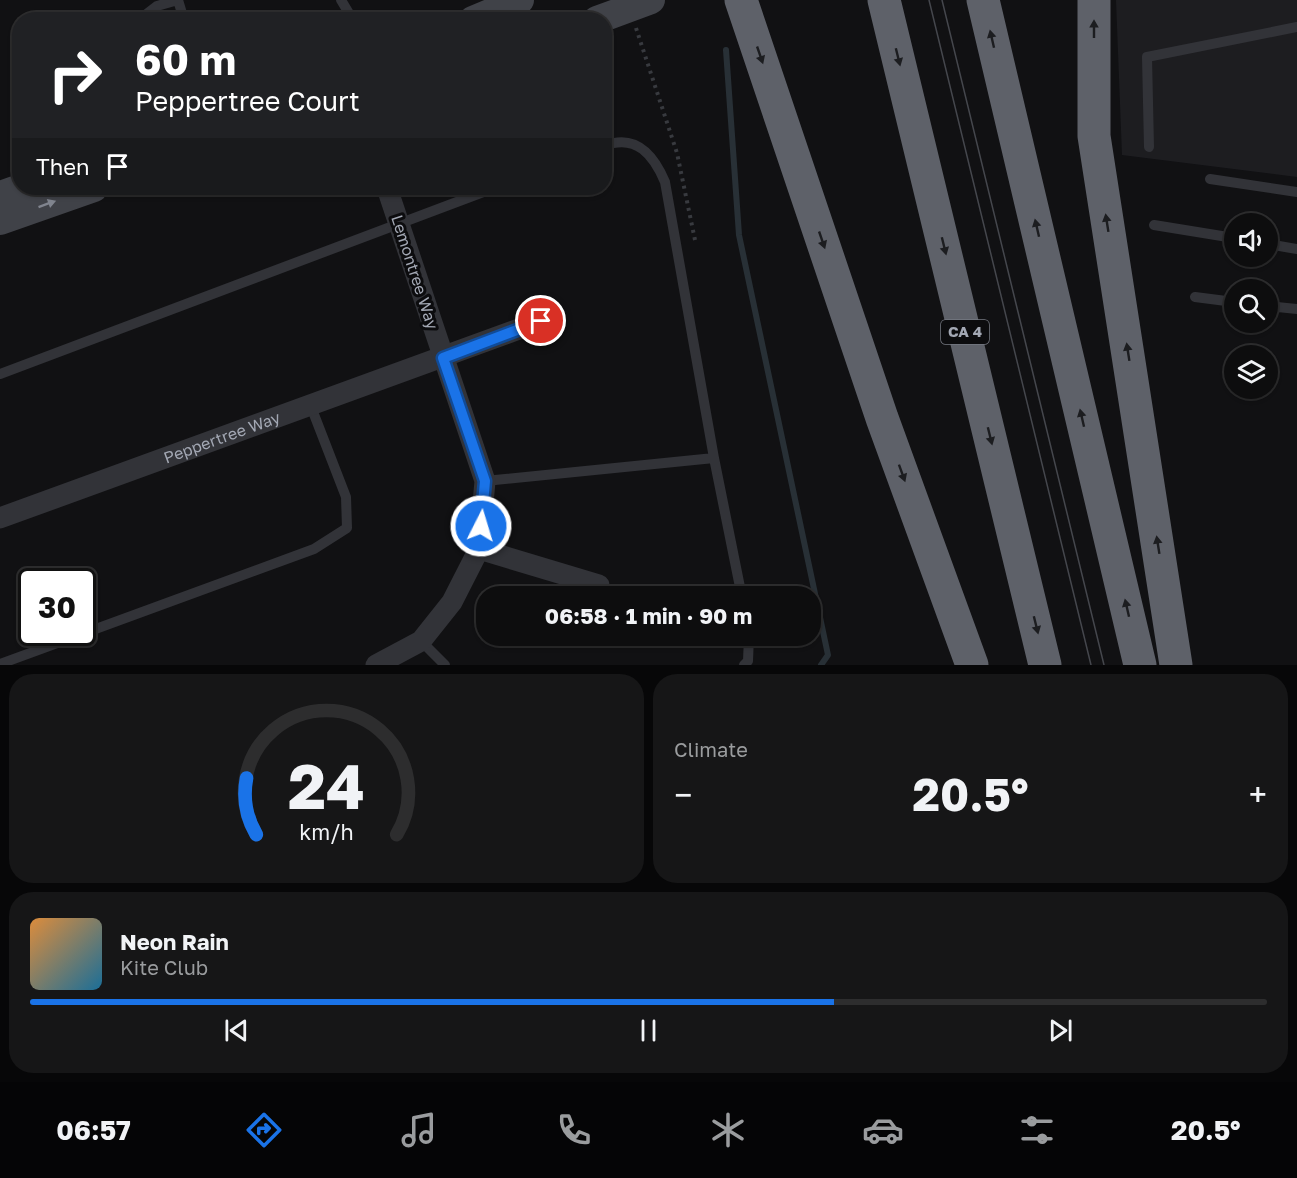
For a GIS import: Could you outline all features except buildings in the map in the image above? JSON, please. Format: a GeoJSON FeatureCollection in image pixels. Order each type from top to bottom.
{"type":"FeatureCollection","features":[{"type":"Feature","properties":{"kind":"highway"},"geometry":{"type":"LineString","coordinates":[[741,0],[882,418],[972,665]]}},
{"type":"Feature","properties":{"kind":"highway","name":"CA 4"},"geometry":{"type":"LineString","coordinates":[[884,0],[1045,665]]}},
{"type":"Feature","properties":{"kind":"highway"},"geometry":{"type":"LineString","coordinates":[[983,0],[1140,665]]}},
{"type":"Feature","properties":{"kind":"highway"},"geometry":{"type":"LineString","coordinates":[[1094,0],[1094,136],[1176,665]]}},
{"type":"Feature","properties":{"kind":"main road"},"geometry":{"type":"LineString","coordinates":[[496,12],[514,6],[534,12],[540,0]]}},
{"type":"Feature","properties":{"kind":"main road"},"geometry":{"type":"LineString","coordinates":[[612,14],[640,4]]}},
{"type":"Feature","properties":{"kind":"main road"},"geometry":{"type":"LineString","coordinates":[[0,221],[74,195]]}},
{"type":"Feature","properties":{"kind":"street","name":"Lemontree Way"},"geometry":{"type":"LineString","coordinates":[[376,665],[421,641],[452,602],[479,549],[485,481],[389,195]]}},
{"type":"Feature","properties":{"kind":"street","name":"Peppertree Way"},"geometry":{"type":"LineString","coordinates":[[0,518],[541,321]]}},
{"type":"Feature","properties":{"kind":"street"},"geometry":{"type":"LineString","coordinates":[[479,549],[599,585]]}},
{"type":"Feature","properties":{"kind":"lane"},"geometry":{"type":"LineString","coordinates":[[149,12],[157,6],[178,0],[182,12]]}},
{"type":"Feature","properties":{"kind":"lane"},"geometry":{"type":"LineString","coordinates":[[1149,147],[1147,57],[1297,27]]}},
{"type":"Feature","properties":{"kind":"lane"},"geometry":{"type":"LineString","coordinates":[[612,143],[630,144],[645,150],[657,164],[665,183],[714,458],[740,586]]}},
{"type":"Feature","properties":{"kind":"lane"},"geometry":{"type":"LineString","coordinates":[[1210,180],[1297,192]]}},
{"type":"Feature","properties":{"kind":"lane"},"geometry":{"type":"LineString","coordinates":[[0,374],[475,195]]}},
{"type":"Feature","properties":{"kind":"lane"},"geometry":{"type":"LineString","coordinates":[[1154,225],[1224,236]]}},
{"type":"Feature","properties":{"kind":"lane"},"geometry":{"type":"LineString","coordinates":[[1278,246],[1297,249]]}},
{"type":"Feature","properties":{"kind":"lane"},"geometry":{"type":"LineString","coordinates":[[1195,297],[1224,301]]}},
{"type":"Feature","properties":{"kind":"lane"},"geometry":{"type":"LineString","coordinates":[[1278,307],[1297,309]]}},
{"type":"Feature","properties":{"kind":"lane"},"geometry":{"type":"LineString","coordinates":[[0,664],[314,549],[347,528],[346,497],[310,404]]}},
{"type":"Feature","properties":{"kind":"lane"},"geometry":{"type":"LineString","coordinates":[[485,481],[714,458]]}},
{"type":"Feature","properties":{"kind":"lane"},"geometry":{"type":"LineString","coordinates":[[421,641],[445,665]]}},
{"type":"Feature","properties":{"kind":"lane"},"geometry":{"type":"LineString","coordinates":[[744,665],[748,661],[749,646]]}},
{"type":"Feature","properties":{"kind":"path"},"geometry":{"type":"LineString","coordinates":[[640,4],[678,153],[695,240]]}},
{"type":"Feature","properties":{"kind":"shaded area"},"geometry":{"type":"Polygon","coordinates":[[[1116,0],[1297,0],[1297,177],[1122,155],[1116,0]]]}},
{"type":"Feature","properties":{"kind":"waterway"},"geometry":{"type":"LineString","coordinates":[[726,50],[739,235],[828,655],[821,665]]}},
{"type":"Feature","properties":{"kind":"tram line"},"geometry":{"type":"LineString","coordinates":[[929,0],[1091,665]]}},
{"type":"Feature","properties":{"kind":"tram line"},"geometry":{"type":"LineString","coordinates":[[942,0],[1104,665]]}},
{"type":"Feature","properties":{"kind":"route"},"geometry":{"type":"LineString","coordinates":[[481,526],[485,481],[443,358],[541,321]]}}]}
